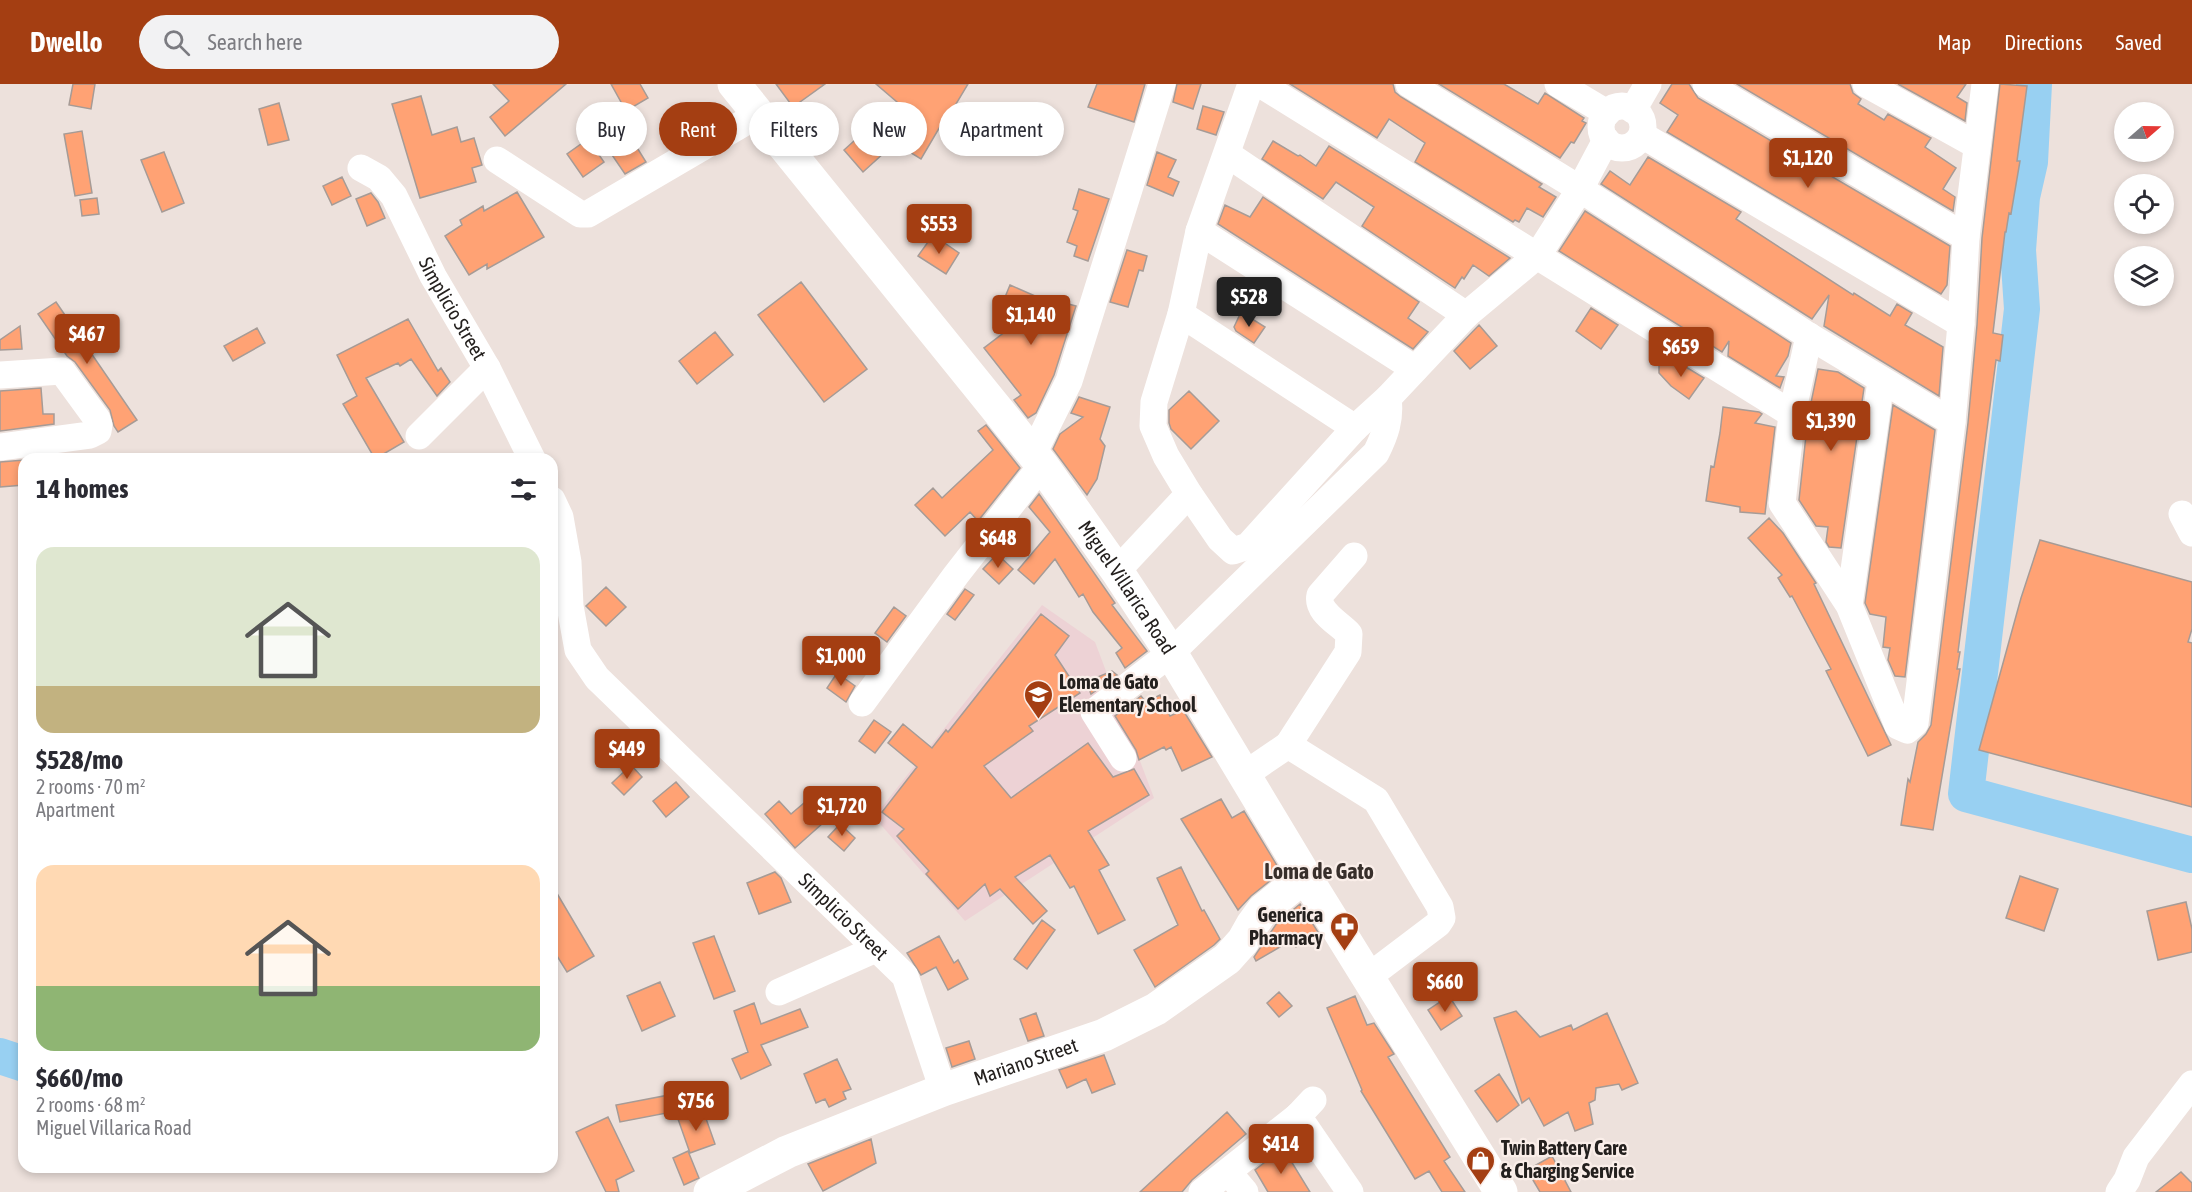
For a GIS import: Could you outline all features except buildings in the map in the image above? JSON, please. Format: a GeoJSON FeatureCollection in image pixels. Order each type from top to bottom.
{"type":"FeatureCollection","features":[{"type":"Feature","properties":{"kind":"main road","name":"Miguel Villarica Road"},"geometry":{"type":"LineString","coordinates":[[734,84],[749,102]]}},
{"type":"Feature","properties":{"kind":"main road","name":"Miguel Villarica Road"},"geometry":{"type":"LineString","coordinates":[[793,156],[1038,460],[1117,571],[1171,653],[1305,876],[1501,1192]]}},
{"type":"Feature","properties":{"kind":"main road","name":"Mariano Street"},"geometry":{"type":"LineString","coordinates":[[710,1192],[787,1152],[943,1090],[1104,1035],[1156,1009],[1227,959],[1243,941],[1263,910],[1305,876]]}},
{"type":"Feature","properties":{"kind":"street"},"geometry":{"type":"LineString","coordinates":[[861,703],[1038,460],[1069,381],[1162,84]]}},
{"type":"Feature","properties":{"kind":"street"},"geometry":{"type":"LineString","coordinates":[[1251,84],[1199,231],[1181,314],[1154,402],[1153,426],[1166,456],[1189,494],[1220,539],[1233,551],[1248,546],[1355,428],[1388,399],[1466,315],[1538,255],[1580,189],[1606,140]]}},
{"type":"Feature","properties":{"kind":"street"},"geometry":{"type":"LineString","coordinates":[[1260,84],[1792,414]]}},
{"type":"Feature","properties":{"kind":"street"},"geometry":{"type":"LineString","coordinates":[[1409,84],[1580,189],[1881,381],[1952,422]]}},
{"type":"Feature","properties":{"kind":"street"},"geometry":{"type":"LineString","coordinates":[[1558,84],[1607,113]]}},
{"type":"Feature","properties":{"kind":"street"},"geometry":{"type":"LineString","coordinates":[[1633,110],[1648,84]]}},
{"type":"Feature","properties":{"kind":"street"},"geometry":{"type":"LineString","coordinates":[[1706,84],[1966,237]]}},
{"type":"Feature","properties":{"kind":"street"},"geometry":{"type":"LineString","coordinates":[[1866,84],[1976,145]]}},
{"type":"Feature","properties":{"kind":"street"},"geometry":{"type":"LineString","coordinates":[[1809,336],[1792,414],[1782,503],[1849,605],[1899,726],[1907,730],[1915,723],[1952,422],[1962,324],[1966,237],[1985,84]]}},
{"type":"Feature","properties":{"kind":"street"},"geometry":{"type":"LineString","coordinates":[[1619,107],[1633,110],[1642,121],[1642,135],[1638,141],[1625,148],[1611,145],[1606,140],[1602,127],[1607,113],[1619,107]]}},
{"type":"Feature","properties":{"kind":"street"},"geometry":{"type":"LineString","coordinates":[[497,160],[580,214],[588,214],[749,120]]}},
{"type":"Feature","properties":{"kind":"street"},"geometry":{"type":"LineString","coordinates":[[1642,135],[1962,324]]}},
{"type":"Feature","properties":{"kind":"street"},"geometry":{"type":"LineString","coordinates":[[1227,154],[1466,315]]}},
{"type":"Feature","properties":{"kind":"street","name":"Simplicio Street"},"geometry":{"type":"LineString","coordinates":[[361,168],[379,178],[394,196],[433,276],[487,368],[529,453]]}},
{"type":"Feature","properties":{"kind":"street"},"geometry":{"type":"LineString","coordinates":[[1199,231],[1415,369]]}},
{"type":"Feature","properties":{"kind":"street"},"geometry":{"type":"LineString","coordinates":[[1181,314],[1355,428]]}},
{"type":"Feature","properties":{"kind":"street"},"geometry":{"type":"LineString","coordinates":[[419,436],[487,368]]}},
{"type":"Feature","properties":{"kind":"street"},"geometry":{"type":"LineString","coordinates":[[0,375],[63,371],[99,425],[98,432],[90,435],[0,447]]}},
{"type":"Feature","properties":{"kind":"street"},"geometry":{"type":"LineString","coordinates":[[1849,605],[1881,381]]}},
{"type":"Feature","properties":{"kind":"street"},"geometry":{"type":"LineString","coordinates":[[1122,758],[1094,712],[1171,653],[1376,453],[1386,432],[1390,411],[1388,399]]}},
{"type":"Feature","properties":{"kind":"street"},"geometry":{"type":"LineString","coordinates":[[1117,571],[1189,494]]}},
{"type":"Feature","properties":{"kind":"street","name":"Simplicio Street"},"geometry":{"type":"LineString","coordinates":[[558,513],[568,562],[571,614],[578,650],[597,678],[905,976],[943,1090]]}},
{"type":"Feature","properties":{"kind":"street"},"geometry":{"type":"LineString","coordinates":[[1244,775],[1288,745],[1348,652],[1349,634],[1321,608],[1318,602],[1320,596],[1354,556]]}},
{"type":"Feature","properties":{"kind":"street"},"geometry":{"type":"LineString","coordinates":[[1288,745],[1376,800],[1440,907],[1442,918],[1438,924],[1368,977]]}},
{"type":"Feature","properties":{"kind":"street"},"geometry":{"type":"LineString","coordinates":[[779,992],[876,949]]}},
{"type":"Feature","properties":{"kind":"street"},"geometry":{"type":"LineString","coordinates":[[2119,1192],[2127,1180],[2136,1157],[2192,1084]]}},
{"type":"Feature","properties":{"kind":"street"},"geometry":{"type":"LineString","coordinates":[[1202,1192],[1236,1182],[1305,1108],[1350,1192]]}},
{"type":"Feature","properties":{"kind":"shaded area","name":"Loma de Gato Elementary School"},"geometry":{"type":"Polygon","coordinates":[[[1042,605],[1095,642],[1154,798],[965,921],[874,817],[1042,605]]]}},
{"type":"Feature","properties":{"kind":"waterway"},"geometry":{"type":"LineString","coordinates":[[2034,84],[2030,162],[2022,197],[2018,250],[2022,309],[1966,794],[2192,855]]}},
{"type":"Feature","properties":{"kind":"waterway"},"geometry":{"type":"LineString","coordinates":[[0,1056],[18,1062]]}},
{"type":"Feature","properties":{"kind":"place","name":"Loma de Gato Elementary School"},"geometry":{"type":"Point","coordinates":[1038,720]}},
{"type":"Feature","properties":{"kind":"place","name":"Generica Pharmacy"},"geometry":{"type":"Point","coordinates":[1344,952]}},
{"type":"Feature","properties":{"kind":"place","name":"Twin Battery Care & Charging Service"},"geometry":{"type":"Point","coordinates":[1480,1186]}},
{"type":"Feature","properties":{"kind":"district","name":"Loma de Gato"},"geometry":{"type":"Point","coordinates":[1319,871]}}]}
